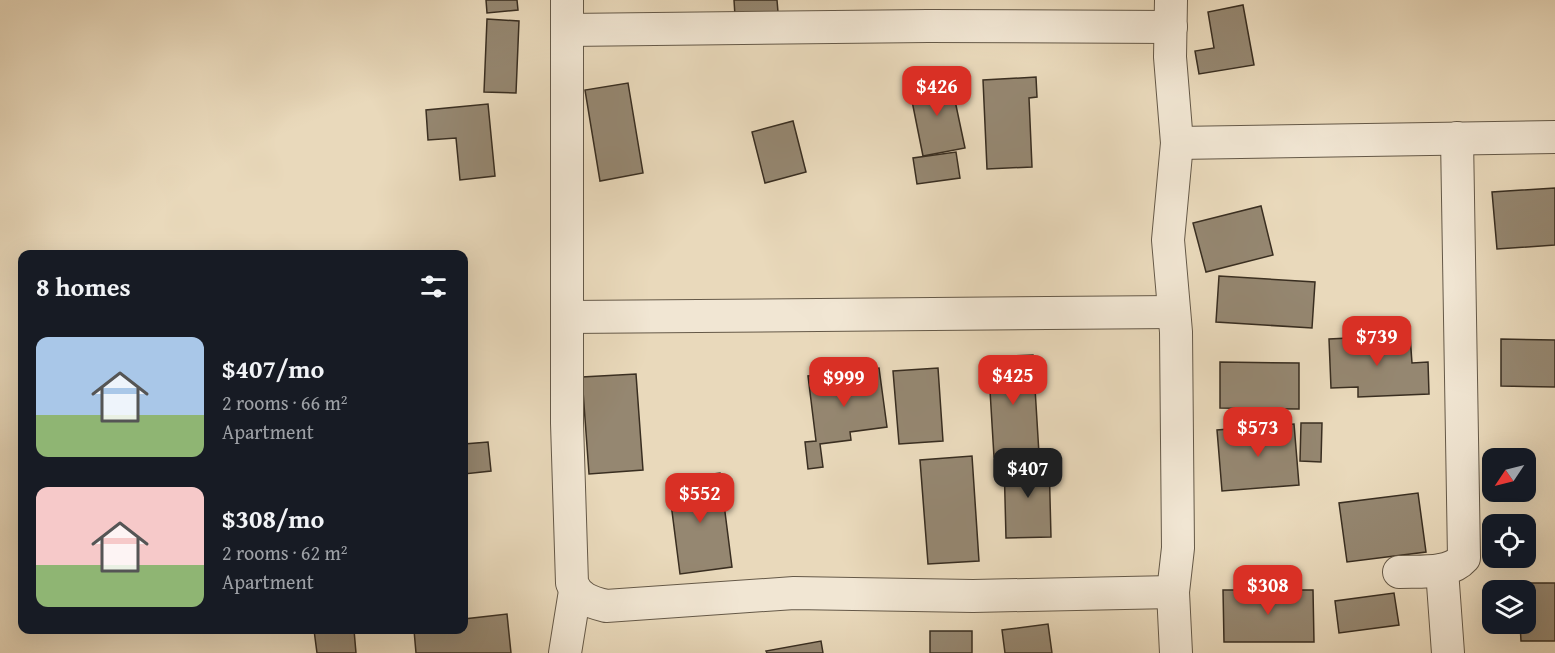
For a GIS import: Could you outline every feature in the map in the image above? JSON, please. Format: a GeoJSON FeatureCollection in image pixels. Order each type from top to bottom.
{"type":"FeatureCollection","features":[{"type":"Feature","properties":{"kind":"street"},"geometry":{"type":"LineString","coordinates":[[1173,592],[973,596],[794,593],[606,606],[584,599],[575,591],[572,583],[567,423],[567,15],[928,26],[1171,13],[1170,57],[1177,143],[1168,240],[1176,332],[1178,548],[1173,592],[1176,653]]}},
{"type":"Feature","properties":{"kind":"street"},"geometry":{"type":"LineString","coordinates":[[1177,143],[1555,137]]}},
{"type":"Feature","properties":{"kind":"street"},"geometry":{"type":"LineString","coordinates":[[1399,572],[1442,570],[1451,568],[1464,558],[1457,138]]}},
{"type":"Feature","properties":{"kind":"street"},"geometry":{"type":"LineString","coordinates":[[567,317],[1174,312]]}},
{"type":"Feature","properties":{"kind":"street"},"geometry":{"type":"LineString","coordinates":[[1442,570],[1448,653]]}},
{"type":"Feature","properties":{"kind":"street"},"geometry":{"type":"LineString","coordinates":[[565,653],[575,591]]}},
{"type":"Feature","properties":{"kind":"building"},"geometry":{"type":"Polygon","coordinates":[[[486,0],[517,0],[518,10],[487,13],[486,0]]]}},
{"type":"Feature","properties":{"kind":"building"},"geometry":{"type":"Polygon","coordinates":[[[734,0],[777,0],[778,12],[735,16],[734,0]]]}},
{"type":"Feature","properties":{"kind":"building"},"geometry":{"type":"Polygon","coordinates":[[[1243,5],[1254,65],[1199,74],[1195,51],[1214,48],[1208,12],[1243,5]]]}},
{"type":"Feature","properties":{"kind":"building"},"geometry":{"type":"Polygon","coordinates":[[[487,19],[519,21],[516,93],[484,92],[487,19]]]}},
{"type":"Feature","properties":{"kind":"building"},"geometry":{"type":"Polygon","coordinates":[[[950,77],[965,148],[923,156],[909,86],[950,77]]]}},
{"type":"Feature","properties":{"kind":"building"},"geometry":{"type":"Polygon","coordinates":[[[1036,77],[1037,97],[1029,98],[1032,167],[987,169],[983,80],[1036,77]]]}},
{"type":"Feature","properties":{"kind":"building"},"geometry":{"type":"Polygon","coordinates":[[[628,83],[643,173],[600,181],[585,90],[628,83]]]}},
{"type":"Feature","properties":{"kind":"building"},"geometry":{"type":"Polygon","coordinates":[[[488,104],[495,176],[460,180],[456,138],[428,140],[426,110],[488,104]]]}},
{"type":"Feature","properties":{"kind":"building"},"geometry":{"type":"Polygon","coordinates":[[[793,121],[806,172],[765,183],[752,132],[793,121]]]}},
{"type":"Feature","properties":{"kind":"building"},"geometry":{"type":"Polygon","coordinates":[[[956,152],[960,178],[917,184],[913,158],[956,152]]]}},
{"type":"Feature","properties":{"kind":"building"},"geometry":{"type":"Polygon","coordinates":[[[1555,188],[1555,245],[1497,249],[1492,192],[1555,188]]]}},
{"type":"Feature","properties":{"kind":"building"},"geometry":{"type":"Polygon","coordinates":[[[1261,206],[1273,255],[1206,272],[1193,223],[1261,206]]]}},
{"type":"Feature","properties":{"kind":"building"},"geometry":{"type":"Polygon","coordinates":[[[1219,276],[1315,282],[1312,328],[1216,322],[1219,276]]]}},
{"type":"Feature","properties":{"kind":"building"},"geometry":{"type":"Polygon","coordinates":[[[1410,335],[1412,363],[1428,362],[1429,394],[1358,397],[1358,387],[1331,388],[1329,339],[1410,335]]]}},
{"type":"Feature","properties":{"kind":"building"},"geometry":{"type":"Polygon","coordinates":[[[1501,339],[1555,340],[1555,387],[1501,386],[1501,339]]]}},
{"type":"Feature","properties":{"kind":"building"},"geometry":{"type":"Polygon","coordinates":[[[1033,355],[1039,454],[994,457],[988,357],[1033,355]]]}},
{"type":"Feature","properties":{"kind":"building"},"geometry":{"type":"Polygon","coordinates":[[[1220,362],[1299,363],[1299,409],[1220,408],[1220,362]]]}},
{"type":"Feature","properties":{"kind":"building"},"geometry":{"type":"Polygon","coordinates":[[[879,368],[887,427],[850,432],[851,440],[820,444],[823,467],[808,469],[805,442],[816,441],[808,376],[879,368]]]}},
{"type":"Feature","properties":{"kind":"building"},"geometry":{"type":"Polygon","coordinates":[[[938,368],[943,441],[899,444],[893,371],[938,368]]]}},
{"type":"Feature","properties":{"kind":"building"},"geometry":{"type":"Polygon","coordinates":[[[636,374],[643,470],[589,474],[582,377],[636,374]]]}},
{"type":"Feature","properties":{"kind":"building"},"geometry":{"type":"Polygon","coordinates":[[[1301,423],[1322,423],[1321,462],[1300,461],[1301,423]]]}},
{"type":"Feature","properties":{"kind":"building"},"geometry":{"type":"Polygon","coordinates":[[[1294,424],[1299,485],[1222,491],[1217,430],[1294,424]]]}},
{"type":"Feature","properties":{"kind":"building"},"geometry":{"type":"Polygon","coordinates":[[[488,442],[491,471],[468,474],[468,444],[488,442]]]}},
{"type":"Feature","properties":{"kind":"building"},"geometry":{"type":"Polygon","coordinates":[[[972,456],[979,561],[928,564],[920,460],[972,456]]]}},
{"type":"Feature","properties":{"kind":"building"},"geometry":{"type":"Polygon","coordinates":[[[1049,459],[1051,537],[1006,538],[1004,460],[1049,459]]]}},
{"type":"Feature","properties":{"kind":"building"},"geometry":{"type":"Polygon","coordinates":[[[720,473],[732,567],[680,574],[668,480],[720,473]]]}},
{"type":"Feature","properties":{"kind":"building"},"geometry":{"type":"Polygon","coordinates":[[[1418,493],[1426,552],[1347,562],[1339,503],[1418,493]]]}},
{"type":"Feature","properties":{"kind":"building"},"geometry":{"type":"Polygon","coordinates":[[[1536,583],[1555,583],[1555,641],[1521,641],[1521,634],[1536,634],[1536,583]]]}},
{"type":"Feature","properties":{"kind":"building"},"geometry":{"type":"Polygon","coordinates":[[[1223,590],[1313,590],[1314,642],[1224,642],[1223,590]]]}},
{"type":"Feature","properties":{"kind":"building"},"geometry":{"type":"Polygon","coordinates":[[[1394,593],[1399,625],[1339,633],[1335,601],[1394,593]]]}},
{"type":"Feature","properties":{"kind":"building"},"geometry":{"type":"Polygon","coordinates":[[[507,614],[511,653],[416,653],[414,634],[468,634],[468,619],[507,614]]]}},
{"type":"Feature","properties":{"kind":"building"},"geometry":{"type":"Polygon","coordinates":[[[1048,624],[1052,653],[1005,653],[1002,630],[1048,624]]]}},
{"type":"Feature","properties":{"kind":"building"},"geometry":{"type":"Polygon","coordinates":[[[930,631],[972,631],[972,653],[930,653],[930,631]]]}},
{"type":"Feature","properties":{"kind":"building"},"geometry":{"type":"Polygon","coordinates":[[[315,634],[354,634],[356,653],[317,653],[315,634]]]}},
{"type":"Feature","properties":{"kind":"building"},"geometry":{"type":"Polygon","coordinates":[[[821,641],[823,653],[767,653],[766,651],[821,641]]]}}]}
